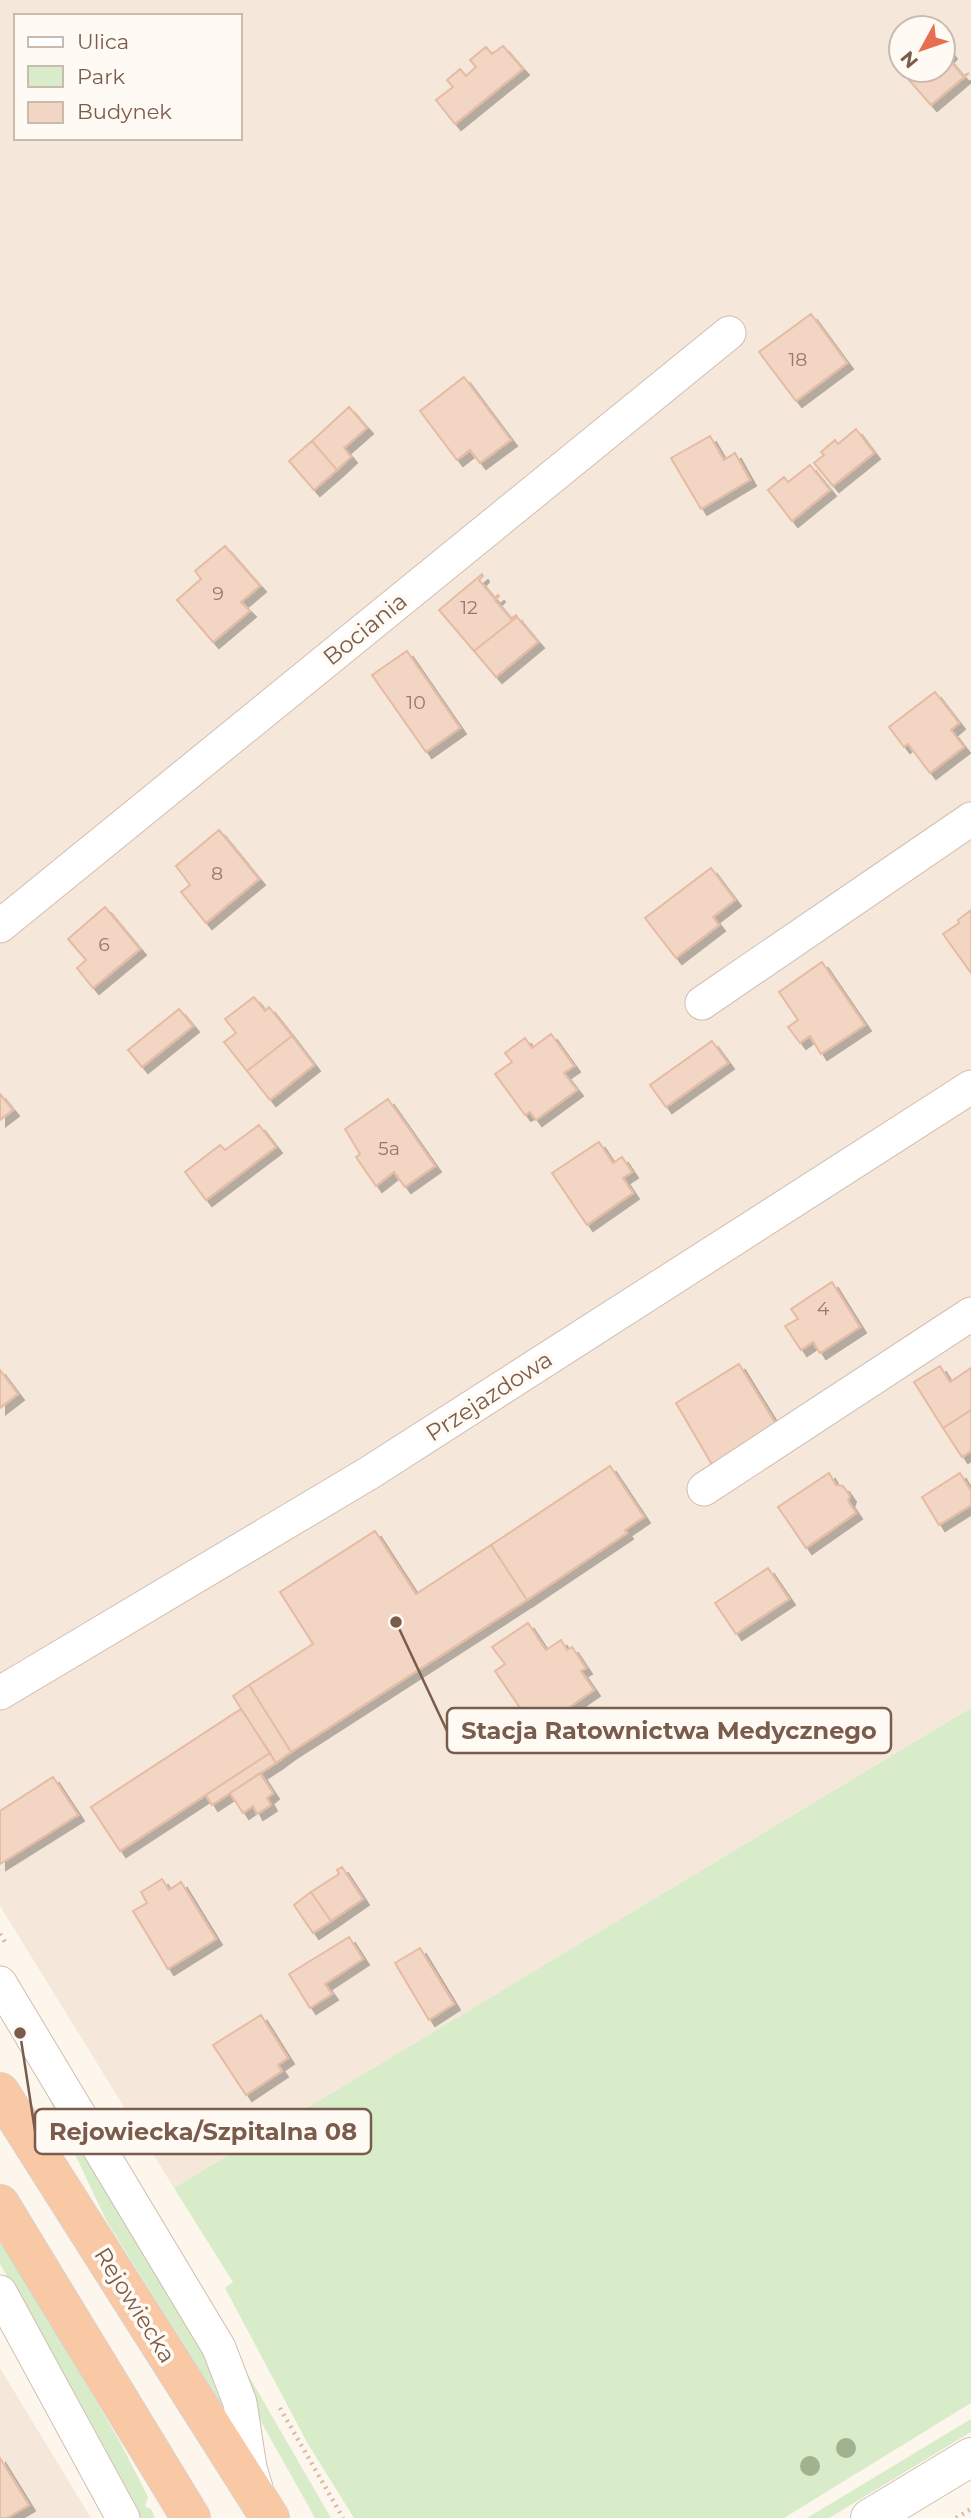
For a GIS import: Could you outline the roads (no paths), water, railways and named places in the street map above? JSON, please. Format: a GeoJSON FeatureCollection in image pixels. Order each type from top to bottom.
{"type":"FeatureCollection","features":[{"type":"Feature","properties":{"kind":"highway","name":"Rejowiecka"},"geometry":{"type":"LineString","coordinates":[[0,2092],[265,2511]]}},
{"type":"Feature","properties":{"kind":"highway"},"geometry":{"type":"LineString","coordinates":[[0,2204],[191,2518]]}},
{"type":"Feature","properties":{"kind":"street","name":"Bociania"},"geometry":{"type":"LineString","coordinates":[[0,926],[729,333]]}},
{"type":"Feature","properties":{"kind":"street"},"geometry":{"type":"LineString","coordinates":[[702,1003],[971,819]]}},
{"type":"Feature","properties":{"kind":"street","name":"Przejazdowa"},"geometry":{"type":"LineString","coordinates":[[0,1693],[369,1474],[971,1087]]}},
{"type":"Feature","properties":{"kind":"street"},"geometry":{"type":"LineString","coordinates":[[704,1489],[971,1314]]}},
{"type":"Feature","properties":{"kind":"street"},"geometry":{"type":"LineString","coordinates":[[0,1983],[219,2348],[240,2403],[250,2468],[265,2511]]}},
{"type":"Feature","properties":{"kind":"street"},"geometry":{"type":"LineString","coordinates":[[0,2292],[123,2518]]}},
{"type":"Feature","properties":{"kind":"street"},"geometry":{"type":"LineString","coordinates":[[870,2518],[971,2457]]}},
{"type":"Feature","properties":{"kind":"place","name":"Stacja Ratownictwa Medycznego"},"geometry":{"type":"Point","coordinates":[396,1622]}},
{"type":"Feature","properties":{"kind":"place","name":"Rejowiecka/Szpitalna 08"},"geometry":{"type":"Point","coordinates":[20,2033]}}]}
